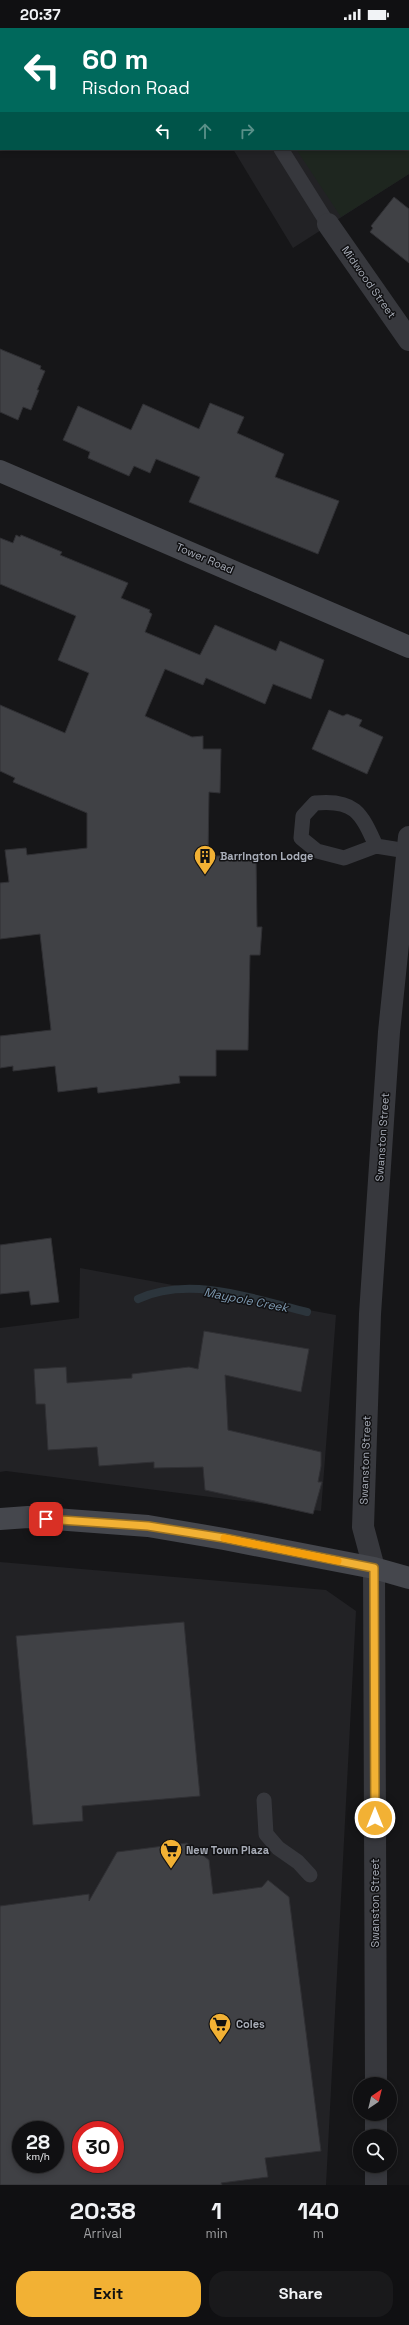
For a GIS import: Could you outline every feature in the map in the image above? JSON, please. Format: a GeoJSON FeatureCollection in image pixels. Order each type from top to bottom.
{"type":"FeatureCollection","features":[{"type":"Feature","properties":{"kind":"street","name":"Midwood Street"},"geometry":{"type":"LineString","coordinates":[[328,224],[409,340]]}},
{"type":"Feature","properties":{"kind":"street","name":"Tower Road"},"geometry":{"type":"LineString","coordinates":[[0,470],[409,646]]}},
{"type":"Feature","properties":{"kind":"street","name":"Swanston Street"},"geometry":{"type":"LineString","coordinates":[[376,2077],[374,1568],[363,1527],[370,1314],[389,1032],[408,844]]}},
{"type":"Feature","properties":{"kind":"street"},"geometry":{"type":"LineString","coordinates":[[0,1519],[28,1517],[148,1526],[224,1538],[374,1568],[409,1578]]}},
{"type":"Feature","properties":{"kind":"street"},"geometry":{"type":"LineString","coordinates":[[376,2173],[376,2185]]}},
{"type":"Feature","properties":{"kind":"lane"},"geometry":{"type":"LineString","coordinates":[[282,150],[328,224]]}},
{"type":"Feature","properties":{"kind":"lane"},"geometry":{"type":"LineString","coordinates":[[376,846],[358,811],[336,801],[315,803],[303,816],[301,838],[317,851],[344,858],[376,846],[408,844]]}},
{"type":"Feature","properties":{"kind":"lane"},"geometry":{"type":"LineString","coordinates":[[264,1800],[266,1834],[278,1848],[298,1862],[310,1875]]}},
{"type":"Feature","properties":{"kind":"shaded area"},"geometry":{"type":"Polygon","coordinates":[[[234,150],[409,150],[409,174],[293,248],[234,150]]]}},
{"type":"Feature","properties":{"kind":"shaded area"},"geometry":{"type":"Polygon","coordinates":[[[297,150],[409,150],[409,174],[341,217],[297,150]]]}},
{"type":"Feature","properties":{"kind":"shaded area"},"geometry":{"type":"Polygon","coordinates":[[[80,1268],[336,1315],[321,1511],[6,1471],[0,1472],[0,1328],[79,1318],[80,1268]]]}},
{"type":"Feature","properties":{"kind":"shaded area","name":"New Town Plaza"},"geometry":{"type":"Polygon","coordinates":[[[0,1562],[326,1590],[356,1611],[326,2185],[0,2185],[0,1562]]]}},
{"type":"Feature","properties":{"kind":"building"},"geometry":{"type":"Polygon","coordinates":[[[394,197],[409,209],[409,263],[370,232],[373,228],[371,226],[394,197]]]}},
{"type":"Feature","properties":{"kind":"building"},"geometry":{"type":"Polygon","coordinates":[[[0,349],[41,366],[40,369],[45,371],[31,410],[23,407],[18,420],[0,412],[0,349]]]}},
{"type":"Feature","properties":{"kind":"building"},"geometry":{"type":"Polygon","coordinates":[[[210,403],[244,417],[237,433],[284,454],[275,477],[339,501],[318,554],[189,502],[200,477],[156,459],[150,473],[134,466],[129,476],[88,458],[90,452],[63,440],[78,406],[131,430],[143,404],[199,429],[210,403]]]}},
{"type":"Feature","properties":{"kind":"building","name":"Barrington Lodge"},"geometry":{"type":"Polygon","coordinates":[[[16,535],[20,537],[21,535],[62,552],[60,555],[128,583],[121,598],[150,610],[149,612],[152,614],[145,632],[200,655],[215,625],[276,651],[280,641],[324,660],[311,699],[273,684],[265,704],[206,678],[203,685],[165,669],[145,716],[192,737],[203,736],[203,749],[221,749],[220,793],[209,792],[208,856],[256,856],[257,927],[262,927],[260,955],[250,955],[248,1050],[216,1050],[216,1076],[179,1076],[180,1083],[98,1093],[97,1087],[58,1092],[55,1066],[13,1071],[13,1066],[0,1068],[0,1036],[51,1030],[40,934],[0,939],[0,883],[9,882],[5,850],[26,848],[27,855],[87,848],[87,813],[13,782],[15,778],[0,771],[0,705],[65,733],[89,673],[58,660],[76,616],[0,584],[0,538],[13,543],[16,535]]]}},
{"type":"Feature","properties":{"kind":"building"},"geometry":{"type":"Polygon","coordinates":[[[329,710],[343,716],[347,714],[362,720],[359,726],[383,737],[367,774],[312,749],[329,710]]]}},
{"type":"Feature","properties":{"kind":"building"},"geometry":{"type":"Polygon","coordinates":[[[51,1238],[59,1302],[31,1305],[29,1291],[0,1294],[0,1245],[51,1238]]]}},
{"type":"Feature","properties":{"kind":"building"},"geometry":{"type":"Polygon","coordinates":[[[204,1331],[309,1349],[301,1392],[225,1375],[228,1430],[321,1452],[321,1466],[318,1482],[322,1482],[313,1514],[205,1490],[203,1467],[154,1468],[154,1462],[99,1466],[97,1447],[48,1450],[45,1404],[36,1404],[34,1369],[66,1367],[67,1383],[132,1378],[132,1374],[189,1367],[198,1369],[204,1331]]]}},
{"type":"Feature","properties":{"kind":"building"},"geometry":{"type":"Polygon","coordinates":[[[184,1622],[200,1796],[82,1806],[83,1821],[33,1825],[16,1636],[184,1622]]]}},
{"type":"Feature","properties":{"kind":"building"},"geometry":{"type":"Polygon","coordinates":[[[187,1843],[209,1860],[213,1894],[262,1887],[268,1880],[289,1897],[321,2151],[265,2158],[268,2177],[221,2183],[222,2185],[0,2185],[0,1906],[89,1894],[89,1901],[117,1852],[187,1843]]]}},
{"type":"Feature","properties":{"kind":"waterway","name":"Maypole Creek"},"geometry":{"type":"LineString","coordinates":[[138,1299],[158,1292],[179,1289],[201,1289],[244,1296],[307,1312]]}},
{"type":"Feature","properties":{"kind":"slow traffic"},"geometry":{"type":"LineString","coordinates":[[224,1538],[338,1561]]}},
{"type":"Feature","properties":{"kind":"place","name":"Barrington Lodge"},"geometry":{"type":"Point","coordinates":[205,876]}},
{"type":"Feature","properties":{"kind":"place","name":"New Town Plaza"},"geometry":{"type":"Point","coordinates":[171,1870]}},
{"type":"Feature","properties":{"kind":"place","name":"Coles"},"geometry":{"type":"Point","coordinates":[220,2044]}},
{"type":"Feature","properties":{"kind":"route"},"geometry":{"type":"LineString","coordinates":[[46,1519],[148,1526],[224,1538],[374,1568],[375,1818]]}}]}
